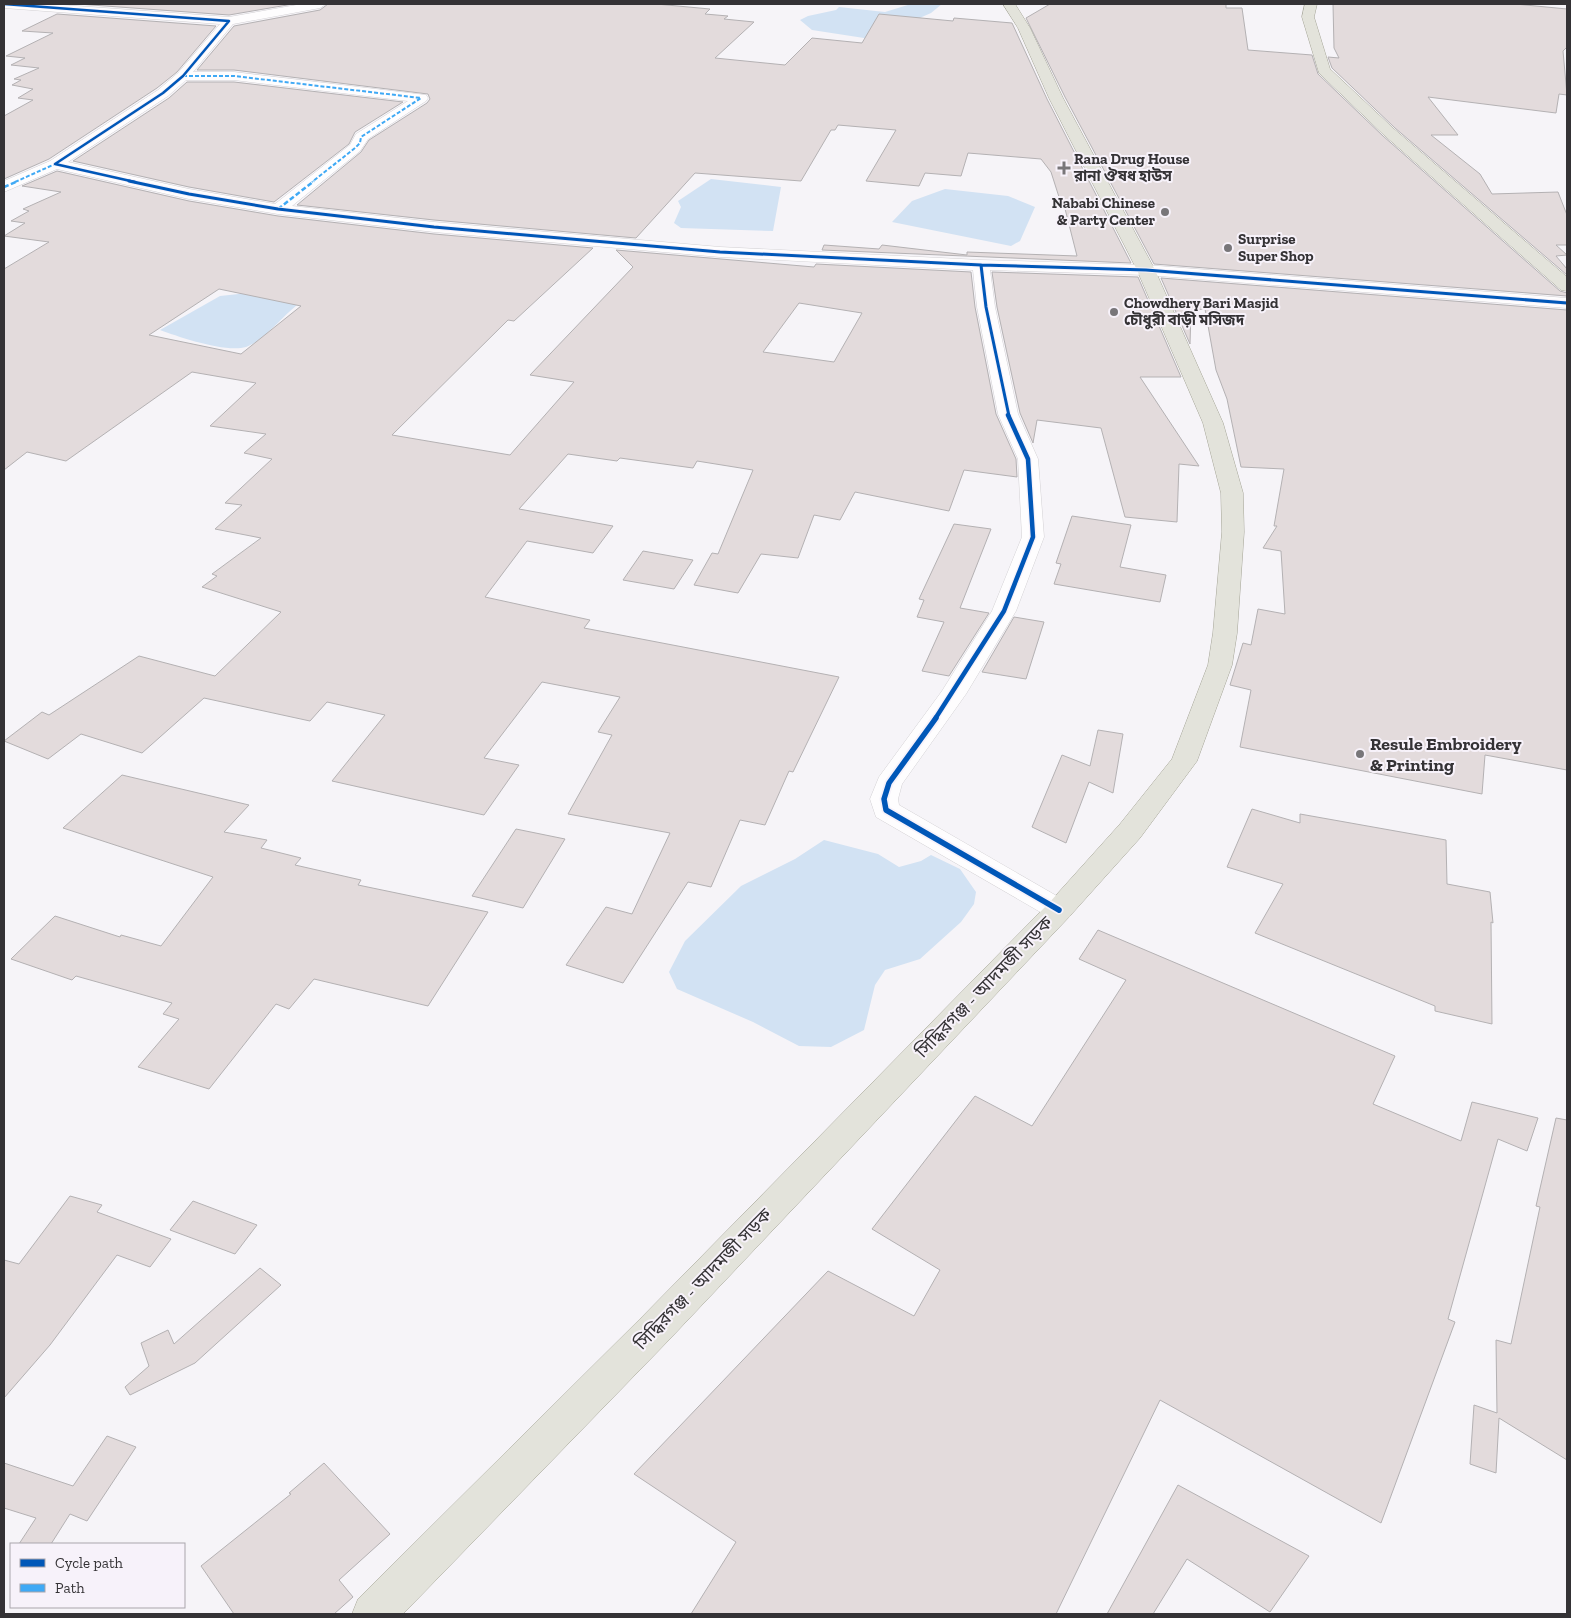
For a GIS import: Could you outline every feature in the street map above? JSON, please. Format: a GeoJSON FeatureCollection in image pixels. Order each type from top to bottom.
{"type":"FeatureCollection","features":[{"type":"Feature","properties":{"kind":"main road","name":"সিদ্ধিরগঞ্জ - আদমজী সড়ক"},"geometry":{"type":"LineString","coordinates":[[373,1614],[654,1330],[1059,910],[1130,831],[1184,762],[1220,665],[1225,633],[1233,532],[1232,494],[1213,423],[1146,270],[1056,98],[1024,28],[1009,4]]}},
{"type":"Feature","properties":{"kind":"main road"},"geometry":{"type":"LineString","coordinates":[[1311,4],[1308,17],[1324,70],[1389,132],[1567,286]]}},
{"type":"Feature","properties":{"kind":"street"},"geometry":{"type":"LineString","coordinates":[[4,4],[230,21],[320,4]]}},
{"type":"Feature","properties":{"kind":"street"},"geometry":{"type":"LineString","coordinates":[[4,187],[55,164],[164,93],[183,76],[230,21]]}},
{"type":"Feature","properties":{"kind":"street"},"geometry":{"type":"LineString","coordinates":[[183,76],[234,76],[421,98],[361,137],[360,143],[355,148],[278,209]]}},
{"type":"Feature","properties":{"kind":"street"},"geometry":{"type":"LineString","coordinates":[[55,164],[189,194],[278,209],[434,227],[710,251],[981,265],[1146,270],[1567,303]]}},
{"type":"Feature","properties":{"kind":"street"},"geometry":{"type":"LineString","coordinates":[[981,265],[986,307],[1001,372],[1008,414],[1028,459],[1033,537],[1004,611],[952,694],[889,783],[884,798],[886,810],[1059,910]]}},
{"type":"Feature","properties":{"kind":"water"},"geometry":{"type":"Polygon","coordinates":[[[911,4],[942,4],[931,13],[897,28],[877,40],[812,30],[800,20],[808,16],[836,10],[839,7],[885,12],[911,4]]]}},
{"type":"Feature","properties":{"kind":"water"},"geometry":{"type":"Polygon","coordinates":[[[711,179],[781,187],[773,231],[681,228],[674,223],[681,207],[678,201],[711,179]]]}},
{"type":"Feature","properties":{"kind":"water"},"geometry":{"type":"Polygon","coordinates":[[[945,189],[1008,196],[1035,207],[1020,241],[1011,246],[892,222],[912,201],[945,189]]]}},
{"type":"Feature","properties":{"kind":"water"},"geometry":{"type":"Polygon","coordinates":[[[248,293],[297,305],[259,340],[246,347],[227,348],[215,346],[160,330],[220,296],[248,293]]]}},
{"type":"Feature","properties":{"kind":"water"},"geometry":{"type":"Polygon","coordinates":[[[824,840],[878,854],[899,867],[921,861],[931,855],[960,869],[976,892],[974,904],[961,922],[920,959],[885,970],[875,985],[864,1030],[831,1047],[799,1046],[753,1022],[677,989],[669,972],[685,941],[741,886],[795,859],[824,840]]]}},
{"type":"Feature","properties":{"kind":"building"},"geometry":{"type":"Polygon","coordinates":[[[78,4],[293,4],[229,15],[78,4]]]}},
{"type":"Feature","properties":{"kind":"building"},"geometry":{"type":"Polygon","coordinates":[[[328,4],[656,4],[710,9],[705,14],[728,16],[724,19],[754,22],[715,58],[785,65],[812,38],[862,43],[879,14],[953,21],[954,18],[1012,23],[1047,99],[1131,263],[822,250],[824,245],[879,249],[882,245],[967,255],[967,252],[1077,256],[1062,197],[1059,197],[1051,172],[1041,159],[968,153],[961,176],[925,173],[919,186],[866,181],[896,130],[838,125],[835,130],[831,130],[801,181],[695,173],[636,238],[434,220],[297,205],[361,152],[369,140],[427,103],[430,99],[428,94],[234,70],[197,70],[234,26],[320,10],[328,4]]]}},
{"type":"Feature","properties":{"kind":"building"},"geometry":{"type":"Polygon","coordinates":[[[1050,4],[1226,4],[1226,8],[1242,8],[1248,50],[1312,55],[1318,74],[1383,136],[1560,291],[1567,293],[1567,296],[1154,264],[1065,97],[1026,18],[1050,4]]]}},
{"type":"Feature","properties":{"kind":"building"},"geometry":{"type":"Polygon","coordinates":[[[1333,4],[1515,4],[1567,9],[1567,47],[1563,51],[1567,95],[1559,94],[1556,113],[1428,97],[1458,135],[1431,135],[1480,174],[1492,194],[1558,192],[1567,215],[1567,245],[1556,245],[1567,255],[1556,256],[1567,269],[1567,275],[1395,128],[1332,68],[1328,57],[1339,58],[1334,48],[1333,4]]]}},
{"type":"Feature","properties":{"kind":"building"},"geometry":{"type":"Polygon","coordinates":[[[57,14],[216,26],[177,72],[157,88],[49,159],[4,179],[4,116],[33,100],[18,98],[33,89],[12,85],[21,80],[14,79],[39,68],[11,65],[25,58],[6,56],[53,33],[22,31],[57,14]]]}},
{"type":"Feature","properties":{"kind":"building"},"geometry":{"type":"Polygon","coordinates":[[[187,82],[234,82],[403,102],[355,132],[349,144],[274,202],[189,187],[73,161],[169,98],[187,82]]]}},
{"type":"Feature","properties":{"kind":"building"},"geometry":{"type":"Polygon","coordinates":[[[57,171],[189,201],[278,216],[434,234],[593,248],[514,321],[508,320],[392,435],[510,455],[574,382],[530,375],[633,267],[616,250],[814,267],[816,264],[971,272],[975,307],[996,414],[1016,459],[1017,477],[964,470],[949,511],[855,492],[840,520],[814,515],[798,558],[761,554],[738,593],[694,585],[712,553],[718,554],[753,470],[697,461],[693,468],[620,458],[617,461],[568,454],[519,509],[613,526],[593,553],[527,541],[485,597],[590,620],[584,628],[839,677],[793,772],[789,771],[765,825],[740,820],[711,887],[688,882],[623,983],[566,965],[606,907],[632,914],[670,833],[568,814],[612,735],[598,732],[620,697],[542,682],[484,758],[519,765],[484,815],[332,781],[385,715],[327,702],[310,721],[204,698],[142,753],[81,734],[48,759],[4,741],[42,712],[49,715],[139,656],[215,676],[281,612],[202,587],[217,576],[212,574],[261,538],[215,529],[242,505],[225,503],[272,459],[244,453],[266,434],[210,426],[256,383],[192,372],[66,461],[27,452],[4,470],[4,269],[49,242],[4,236],[25,223],[11,221],[29,211],[23,209],[61,192],[22,186],[57,171]],[[219,289],[149,335],[241,354],[301,306],[219,289]],[[799,303],[763,352],[834,362],[862,313],[799,303]]]}},
{"type":"Feature","properties":{"kind":"building"},"geometry":{"type":"Polygon","coordinates":[[[992,272],[1138,277],[1181,377],[1140,377],[1199,466],[1179,464],[1177,522],[1125,517],[1101,428],[1037,420],[1033,443],[1020,413],[997,307],[992,272]]]}},
{"type":"Feature","properties":{"kind":"building"},"geometry":{"type":"Polygon","coordinates":[[[1161,278],[1567,310],[1567,770],[1485,755],[1482,794],[1240,747],[1251,690],[1230,685],[1243,643],[1251,645],[1258,609],[1285,614],[1281,551],[1263,548],[1277,526],[1274,526],[1284,469],[1241,467],[1227,399],[1216,370],[1205,309],[1191,310],[1190,344],[1161,278]]]}},
{"type":"Feature","properties":{"kind":"building"},"geometry":{"type":"Polygon","coordinates":[[[1072,516],[1131,525],[1120,567],[1166,575],[1160,602],[1054,584],[1061,564],[1056,563],[1072,516]]]}},
{"type":"Feature","properties":{"kind":"building"},"geometry":{"type":"Polygon","coordinates":[[[954,524],[991,529],[960,608],[989,613],[949,676],[922,671],[944,622],[917,617],[924,600],[919,599],[954,524]]]}},
{"type":"Feature","properties":{"kind":"building"},"geometry":{"type":"Polygon","coordinates":[[[643,551],[693,560],[674,589],[623,580],[643,551]]]}},
{"type":"Feature","properties":{"kind":"building"},"geometry":{"type":"Polygon","coordinates":[[[1014,617],[1044,622],[1026,679],[982,672],[1014,617]]]}},
{"type":"Feature","properties":{"kind":"building"},"geometry":{"type":"Polygon","coordinates":[[[1098,730],[1123,734],[1113,793],[1089,782],[1066,843],[1032,827],[1062,755],[1090,766],[1098,730]]]}},
{"type":"Feature","properties":{"kind":"building"},"geometry":{"type":"Polygon","coordinates":[[[122,775],[249,805],[224,832],[267,840],[261,848],[301,858],[295,865],[361,880],[358,885],[488,912],[428,1006],[314,979],[289,1009],[276,1004],[209,1089],[138,1067],[179,1019],[163,1014],[172,1003],[76,976],[72,980],[11,959],[55,916],[120,937],[121,935],[161,946],[213,877],[63,828],[122,775]]]}},
{"type":"Feature","properties":{"kind":"building"},"geometry":{"type":"Polygon","coordinates":[[[1252,809],[1300,823],[1300,814],[1446,840],[1447,884],[1490,892],[1493,923],[1491,922],[1492,1024],[1435,1011],[1435,1006],[1255,933],[1283,884],[1227,867],[1252,809]]]}},
{"type":"Feature","properties":{"kind":"building"},"geometry":{"type":"Polygon","coordinates":[[[516,829],[565,839],[523,908],[472,896],[516,829]]]}},
{"type":"Feature","properties":{"kind":"building"},"geometry":{"type":"Polygon","coordinates":[[[1098,930],[1395,1056],[1373,1104],[1461,1141],[1472,1102],[1538,1118],[1527,1151],[1498,1139],[1448,1319],[1455,1322],[1381,1523],[1160,1400],[1056,1614],[691,1614],[736,1542],[634,1474],[828,1271],[914,1316],[940,1270],[872,1229],[975,1096],[1032,1126],[1126,980],[1079,959],[1098,930]]]}},
{"type":"Feature","properties":{"kind":"building"},"geometry":{"type":"Polygon","coordinates":[[[1556,1118],[1567,1120],[1567,1460],[1499,1418],[1496,1473],[1470,1464],[1474,1405],[1497,1413],[1496,1340],[1511,1344],[1540,1207],[1536,1206],[1556,1118]]]}},
{"type":"Feature","properties":{"kind":"building"},"geometry":{"type":"Polygon","coordinates":[[[70,1196],[102,1205],[97,1212],[171,1239],[150,1267],[117,1255],[50,1345],[4,1398],[4,1260],[19,1264],[70,1196]]]}},
{"type":"Feature","properties":{"kind":"building"},"geometry":{"type":"Polygon","coordinates":[[[193,1201],[257,1225],[235,1254],[170,1230],[193,1201]]]}},
{"type":"Feature","properties":{"kind":"building"},"geometry":{"type":"Polygon","coordinates":[[[260,1268],[281,1285],[195,1363],[130,1395],[125,1387],[149,1366],[141,1343],[168,1330],[174,1344],[260,1268]]]}},
{"type":"Feature","properties":{"kind":"building"},"geometry":{"type":"Polygon","coordinates":[[[107,1436],[136,1447],[87,1521],[70,1514],[52,1543],[20,1543],[36,1518],[4,1508],[4,1463],[73,1486],[107,1436]]]}},
{"type":"Feature","properties":{"kind":"building"},"geometry":{"type":"Polygon","coordinates":[[[324,1463],[390,1534],[339,1580],[353,1597],[334,1614],[234,1614],[201,1566],[291,1494],[289,1493],[324,1463]]]}},
{"type":"Feature","properties":{"kind":"building"},"geometry":{"type":"Polygon","coordinates":[[[1178,1485],[1309,1556],[1270,1612],[1187,1559],[1153,1614],[1107,1614],[1178,1485]]]}},
{"type":"Feature","properties":{"kind":"marked path"},"geometry":{"type":"LineString","coordinates":[[183,76],[234,76],[421,98],[361,137],[360,143],[355,148],[278,209]]}},
{"type":"Feature","properties":{"kind":"marked path"},"geometry":{"type":"LineString","coordinates":[[4,187],[55,164]]}},
{"type":"Feature","properties":{"kind":"cycle path"},"geometry":{"type":"LineString","coordinates":[[4,4],[229,21],[183,76],[163,93],[55,164],[189,194],[278,209],[434,227],[720,252],[981,265],[1146,270],[1567,303]]}},
{"type":"Feature","properties":{"kind":"cycle path"},"geometry":{"type":"LineString","coordinates":[[981,265],[986,307],[1001,372],[1008,414],[1028,459],[1033,537],[1004,611],[953,694],[889,783],[884,799],[886,810],[1059,910]]}},
{"type":"Feature","properties":{"kind":"place","name":"Rana Drug House রানা ঔষধ হাউস"},"geometry":{"type":"Point","coordinates":[1064,168]}},
{"type":"Feature","properties":{"kind":"place","name":"Nababi Chinese & Party Center"},"geometry":{"type":"Point","coordinates":[1165,212]}},
{"type":"Feature","properties":{"kind":"place","name":"Surprise Super Shop"},"geometry":{"type":"Point","coordinates":[1228,248]}},
{"type":"Feature","properties":{"kind":"place","name":"Chowdhery Bari Masjid চৌধুরী বাড়ী মসিজদ"},"geometry":{"type":"Point","coordinates":[1114,312]}},
{"type":"Feature","properties":{"kind":"place","name":"Resule Embroidery & Printing"},"geometry":{"type":"Point","coordinates":[1360,754]}}]}
